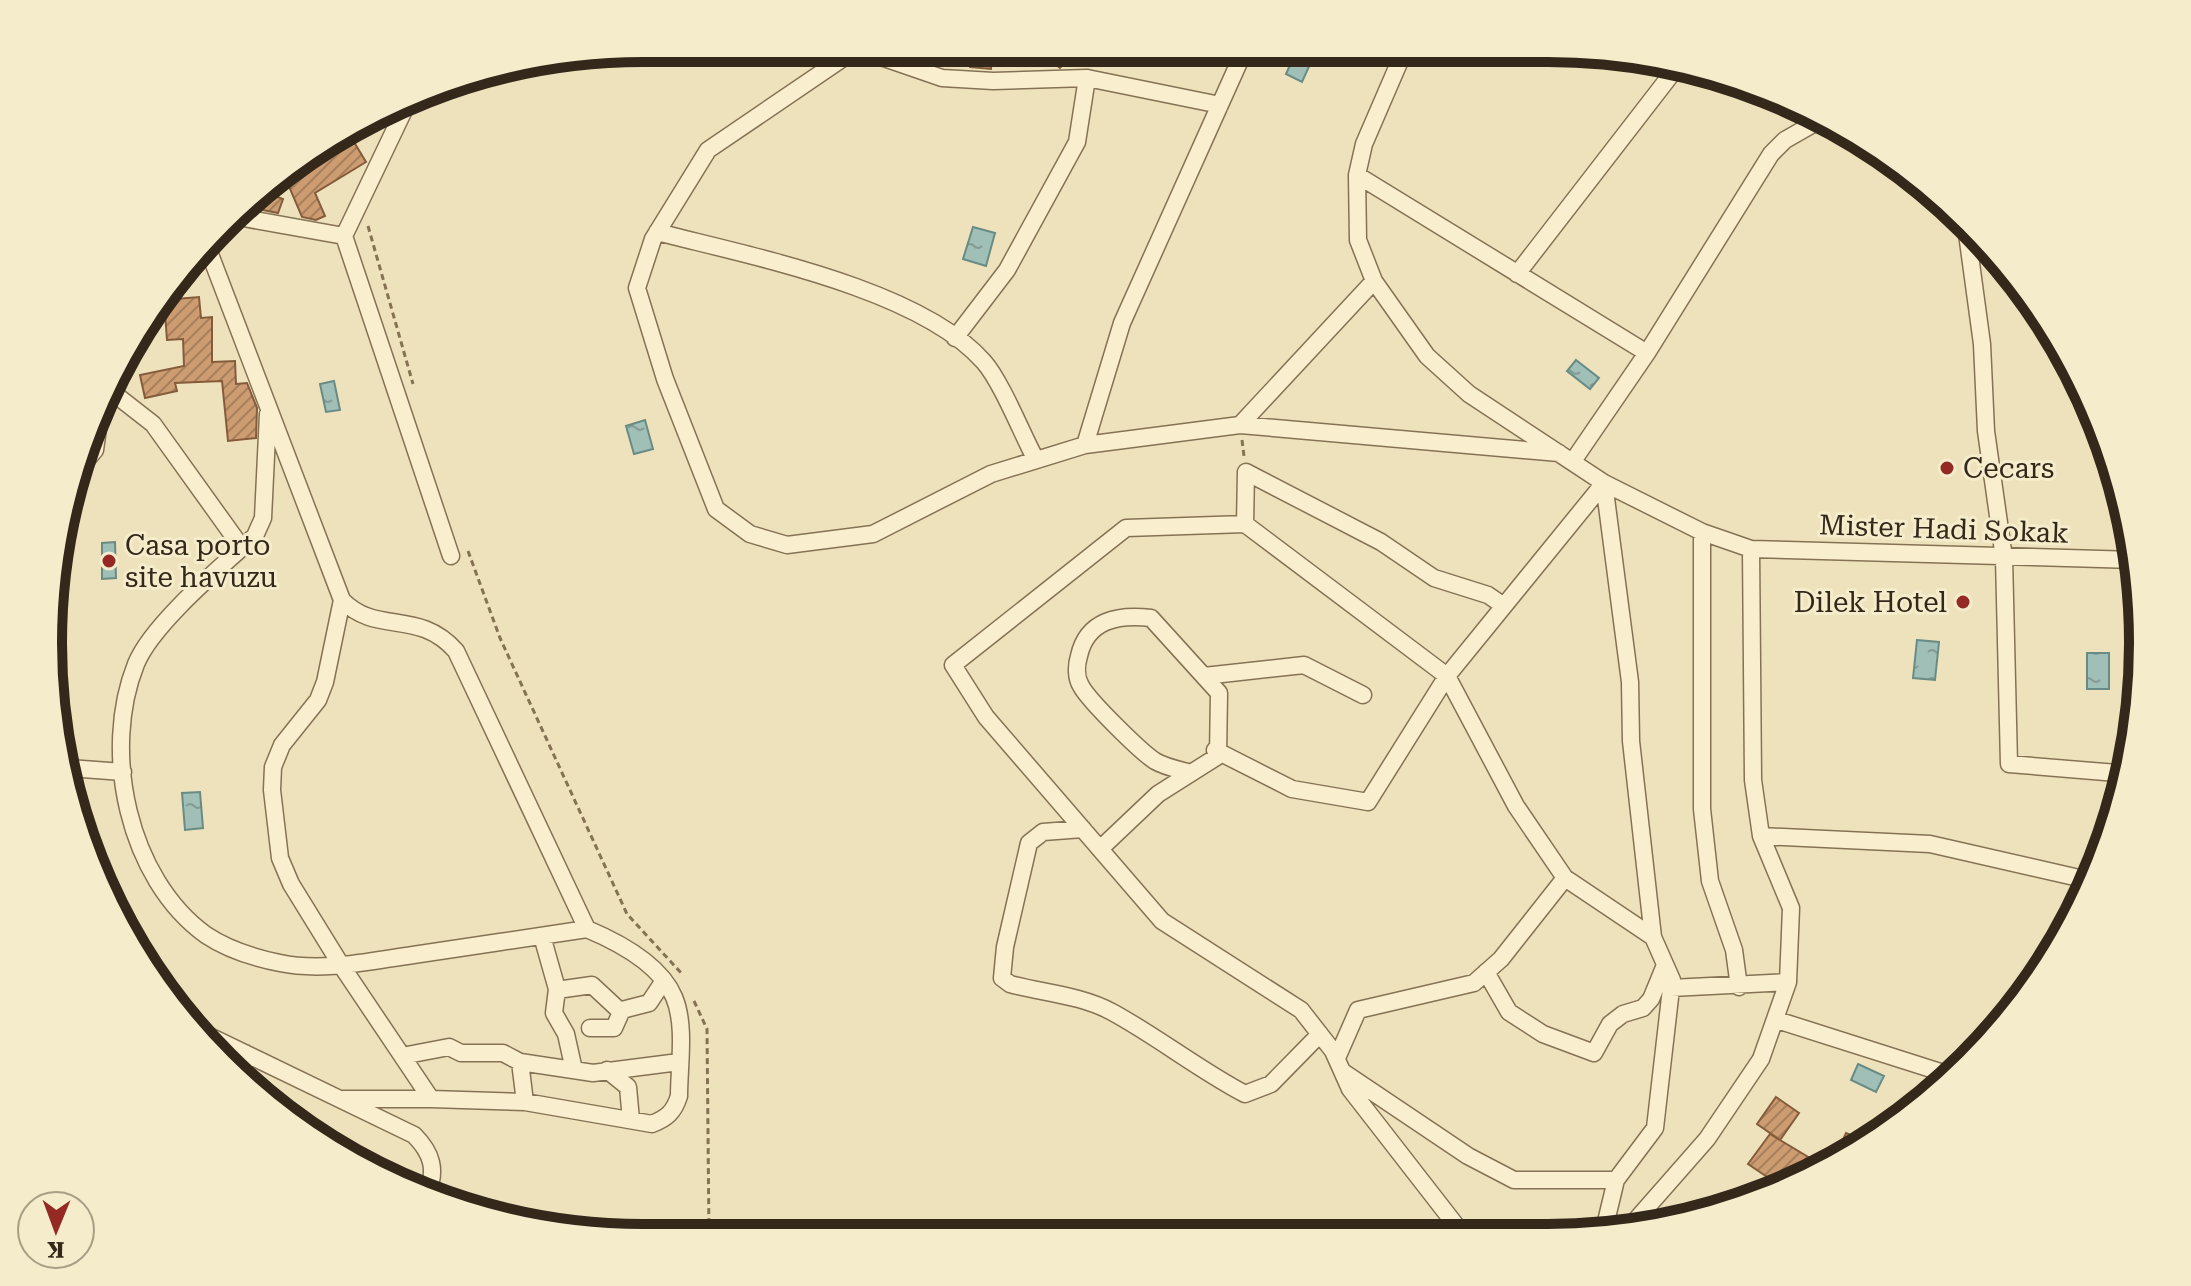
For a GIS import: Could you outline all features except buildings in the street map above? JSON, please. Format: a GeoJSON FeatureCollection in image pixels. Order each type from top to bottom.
{"type":"FeatureCollection","features":[{"type":"Feature","properties":{"kind":"street"},"geometry":{"type":"LineString","coordinates":[[838,62],[708,150],[657,232],[637,288],[661,367],[716,509],[750,534],[787,545],[873,534],[991,474],[1085,445],[1240,425],[1566,457],[1647,353],[1771,154],[1785,140],[1811,125]]}},
{"type":"Feature","properties":{"kind":"street"},"geometry":{"type":"LineString","coordinates":[[895,62],[942,78],[993,81],[1087,78],[1220,105]]}},
{"type":"Feature","properties":{"kind":"street"},"geometry":{"type":"LineString","coordinates":[[1085,445],[1122,323],[1239,62]]}},
{"type":"Feature","properties":{"kind":"street","name":"Mister Hadi Sokak"},"geometry":{"type":"LineString","coordinates":[[1399,62],[1364,144],[1357,175],[1358,240],[1374,281],[1427,356],[1469,394],[1604,483],[1702,532],[1751,549],[2123,560]]}},
{"type":"Feature","properties":{"kind":"street"},"geometry":{"type":"LineString","coordinates":[[1517,274],[1671,75]]}},
{"type":"Feature","properties":{"kind":"street"},"geometry":{"type":"LineString","coordinates":[[955,338],[1007,270],[1077,142],[1087,78]]}},
{"type":"Feature","properties":{"kind":"street"},"geometry":{"type":"LineString","coordinates":[[410,111],[344,236],[451,556]]}},
{"type":"Feature","properties":{"kind":"street"},"geometry":{"type":"LineString","coordinates":[[1357,175],[1647,353]]}},
{"type":"Feature","properties":{"kind":"street"},"geometry":{"type":"LineString","coordinates":[[247,219],[344,236]]}},
{"type":"Feature","properties":{"kind":"street"},"geometry":{"type":"LineString","coordinates":[[657,232],[758,258],[871,294],[918,314],[955,338],[985,363],[1036,460]]}},
{"type":"Feature","properties":{"kind":"street"},"geometry":{"type":"LineString","coordinates":[[1968,242],[1982,344],[1986,431],[2004,558],[2009,764],[2114,773]]}},
{"type":"Feature","properties":{"kind":"street"},"geometry":{"type":"LineString","coordinates":[[210,255],[342,600],[361,616],[420,625],[441,633],[456,651],[587,929]]}},
{"type":"Feature","properties":{"kind":"street"},"geometry":{"type":"LineString","coordinates":[[1240,425],[1374,281]]}},
{"type":"Feature","properties":{"kind":"street"},"geometry":{"type":"LineString","coordinates":[[117,396],[153,424],[242,548]]}},
{"type":"Feature","properties":{"kind":"street"},"geometry":{"type":"LineString","coordinates":[[268,405],[263,518],[255,536],[156,631],[137,662],[123,709],[123,772],[130,819],[151,867],[172,901],[206,935],[241,952],[282,964],[341,965],[587,929],[615,940],[663,982],[674,998],[679,1018],[676,1108],[667,1118],[652,1124],[525,1102],[343,1099]]}},
{"type":"Feature","properties":{"kind":"street"},"geometry":{"type":"LineString","coordinates":[[1245,524],[1246,472],[1381,542],[1434,578],[1488,595],[1504,606]]}},
{"type":"Feature","properties":{"kind":"street"},"geometry":{"type":"LineString","coordinates":[[1215,750],[1292,789],[1368,802],[1447,676],[1604,483]]}},
{"type":"Feature","properties":{"kind":"street"},"geometry":{"type":"LineString","coordinates":[[1604,483],[1630,682],[1631,741],[1653,937],[1671,988],[1655,1128],[1616,1180],[1606,1221]]}},
{"type":"Feature","properties":{"kind":"street"},"geometry":{"type":"LineString","coordinates":[[1455,1224],[1350,1089],[1340,1065],[1301,1010],[1162,921],[986,717],[953,665],[1126,528],[1245,524],[1447,676],[1516,806],[1565,878],[1653,937]]}},
{"type":"Feature","properties":{"kind":"street"},"geometry":{"type":"LineString","coordinates":[[1702,532],[1702,809],[1710,881],[1734,950],[1739,987]]}},
{"type":"Feature","properties":{"kind":"street"},"geometry":{"type":"LineString","coordinates":[[1639,1217],[1707,1139],[1761,1059],[1788,982],[1791,908],[1761,836],[1753,780],[1751,549]]}},
{"type":"Feature","properties":{"kind":"street"},"geometry":{"type":"LineString","coordinates":[[342,600],[325,682],[318,700],[282,745],[273,767],[272,790],[280,858],[291,884],[341,965],[431,1099]]}},
{"type":"Feature","properties":{"kind":"street"},"geometry":{"type":"LineString","coordinates":[[1191,773],[1155,761],[1079,684],[1077,665],[1090,631],[1119,616],[1151,618],[1219,693],[1219,744],[1215,750]]}},
{"type":"Feature","properties":{"kind":"street"},"geometry":{"type":"LineString","coordinates":[[1204,676],[1304,665],[1363,695]]}},
{"type":"Feature","properties":{"kind":"street"},"geometry":{"type":"LineString","coordinates":[[1100,849],[1158,794],[1218,756],[1215,750]]}},
{"type":"Feature","properties":{"kind":"street"},"geometry":{"type":"LineString","coordinates":[[76,769],[123,772]]}},
{"type":"Feature","properties":{"kind":"street"},"geometry":{"type":"LineString","coordinates":[[1083,829],[1043,832],[1029,843],[1005,947],[1002,978],[1010,984],[1078,999],[1111,1011],[1201,1071],[1245,1094],[1271,1084],[1320,1034]]}},
{"type":"Feature","properties":{"kind":"street"},"geometry":{"type":"LineString","coordinates":[[1761,836],[1930,844],[2079,878]]}},
{"type":"Feature","properties":{"kind":"street"},"geometry":{"type":"LineString","coordinates":[[1340,1065],[1358,1010],[1474,983],[1501,959],[1565,878]]}},
{"type":"Feature","properties":{"kind":"street"},"geometry":{"type":"LineString","coordinates":[[542,936],[557,990],[554,1013],[566,1034],[574,1070]]}},
{"type":"Feature","properties":{"kind":"street"},"geometry":{"type":"LineString","coordinates":[[1486,972],[1509,1012],[1543,1034],[1594,1053],[1610,1024],[1623,1014],[1643,1008],[1651,999],[1665,965]]}},
{"type":"Feature","properties":{"kind":"street"},"geometry":{"type":"LineString","coordinates":[[590,1028],[614,1028],[621,1012],[649,1003],[663,982]]}},
{"type":"Feature","properties":{"kind":"street"},"geometry":{"type":"LineString","coordinates":[[1671,988],[1739,987],[1788,982]]}},
{"type":"Feature","properties":{"kind":"street"},"geometry":{"type":"LineString","coordinates":[[557,990],[592,985],[621,1012]]}},
{"type":"Feature","properties":{"kind":"street"},"geometry":{"type":"LineString","coordinates":[[1777,1020],[1940,1072]]}},
{"type":"Feature","properties":{"kind":"street"},"geometry":{"type":"LineString","coordinates":[[220,1041],[414,1135],[427,1148],[433,1162],[429,1183]]}},
{"type":"Feature","properties":{"kind":"street"},"geometry":{"type":"LineString","coordinates":[[402,1056],[449,1047],[461,1053],[503,1053],[520,1062],[593,1073],[679,1062]]}},
{"type":"Feature","properties":{"kind":"street"},"geometry":{"type":"LineString","coordinates":[[244,1065],[245,1053]]}},
{"type":"Feature","properties":{"kind":"street"},"geometry":{"type":"LineString","coordinates":[[520,1062],[525,1102]]}},
{"type":"Feature","properties":{"kind":"street"},"geometry":{"type":"LineString","coordinates":[[1340,1065],[1468,1156],[1514,1180],[1616,1180]]}},
{"type":"Feature","properties":{"kind":"street"},"geometry":{"type":"LineString","coordinates":[[607,1070],[628,1087],[631,1120]]}},
{"type":"Feature","properties":{"kind":"path"},"geometry":{"type":"LineString","coordinates":[[368,224],[416,393]]}},
{"type":"Feature","properties":{"kind":"path"},"geometry":{"type":"LineString","coordinates":[[1240,425],[1246,472]]}},
{"type":"Feature","properties":{"kind":"path"},"geometry":{"type":"LineString","coordinates":[[468,550],[500,638],[627,914],[681,971],[687,985]]}},
{"type":"Feature","properties":{"kind":"path"},"geometry":{"type":"LineString","coordinates":[[694,1000],[707,1029],[709,1224]]}},
{"type":"Feature","properties":{"kind":"water"},"geometry":{"type":"Polygon","coordinates":[[[1291,62],[1311,62],[1302,82],[1286,74],[1291,62]]]}},
{"type":"Feature","properties":{"kind":"water"},"geometry":{"type":"Polygon","coordinates":[[[973,227],[995,233],[986,266],[963,259],[973,227]]]}},
{"type":"Feature","properties":{"kind":"water"},"geometry":{"type":"Polygon","coordinates":[[[1576,360],[1599,378],[1590,389],[1567,371],[1576,360]]]}},
{"type":"Feature","properties":{"kind":"water"},"geometry":{"type":"Polygon","coordinates":[[[334,381],[340,410],[326,412],[320,384],[334,381]]]}},
{"type":"Feature","properties":{"kind":"water"},"geometry":{"type":"Polygon","coordinates":[[[645,420],[653,449],[634,454],[626,426],[645,420]]]}},
{"type":"Feature","properties":{"kind":"water","name":"Casa porto site havuzu"},"geometry":{"type":"Polygon","coordinates":[[[115,542],[116,578],[102,579],[102,543],[115,542]]]}},
{"type":"Feature","properties":{"kind":"water"},"geometry":{"type":"Polygon","coordinates":[[[1917,640],[1939,642],[1935,680],[1913,678],[1917,640]]]}},
{"type":"Feature","properties":{"kind":"water"},"geometry":{"type":"Polygon","coordinates":[[[2087,653],[2109,653],[2109,689],[2087,689],[2087,653]]]}},
{"type":"Feature","properties":{"kind":"water"},"geometry":{"type":"Polygon","coordinates":[[[200,792],[203,828],[185,830],[182,793],[200,792]]]}},
{"type":"Feature","properties":{"kind":"water"},"geometry":{"type":"Polygon","coordinates":[[[1858,1064],[1884,1076],[1876,1092],[1851,1080],[1858,1064]]]}},
{"type":"Feature","properties":{"kind":"place","name":"Cecars"},"geometry":{"type":"Point","coordinates":[1947,468]}},
{"type":"Feature","properties":{"kind":"place","name":"Casa porto site havuzu"},"geometry":{"type":"Point","coordinates":[109,561]}},
{"type":"Feature","properties":{"kind":"place","name":"Dilek Hotel"},"geometry":{"type":"Point","coordinates":[1963,602]}}]}
